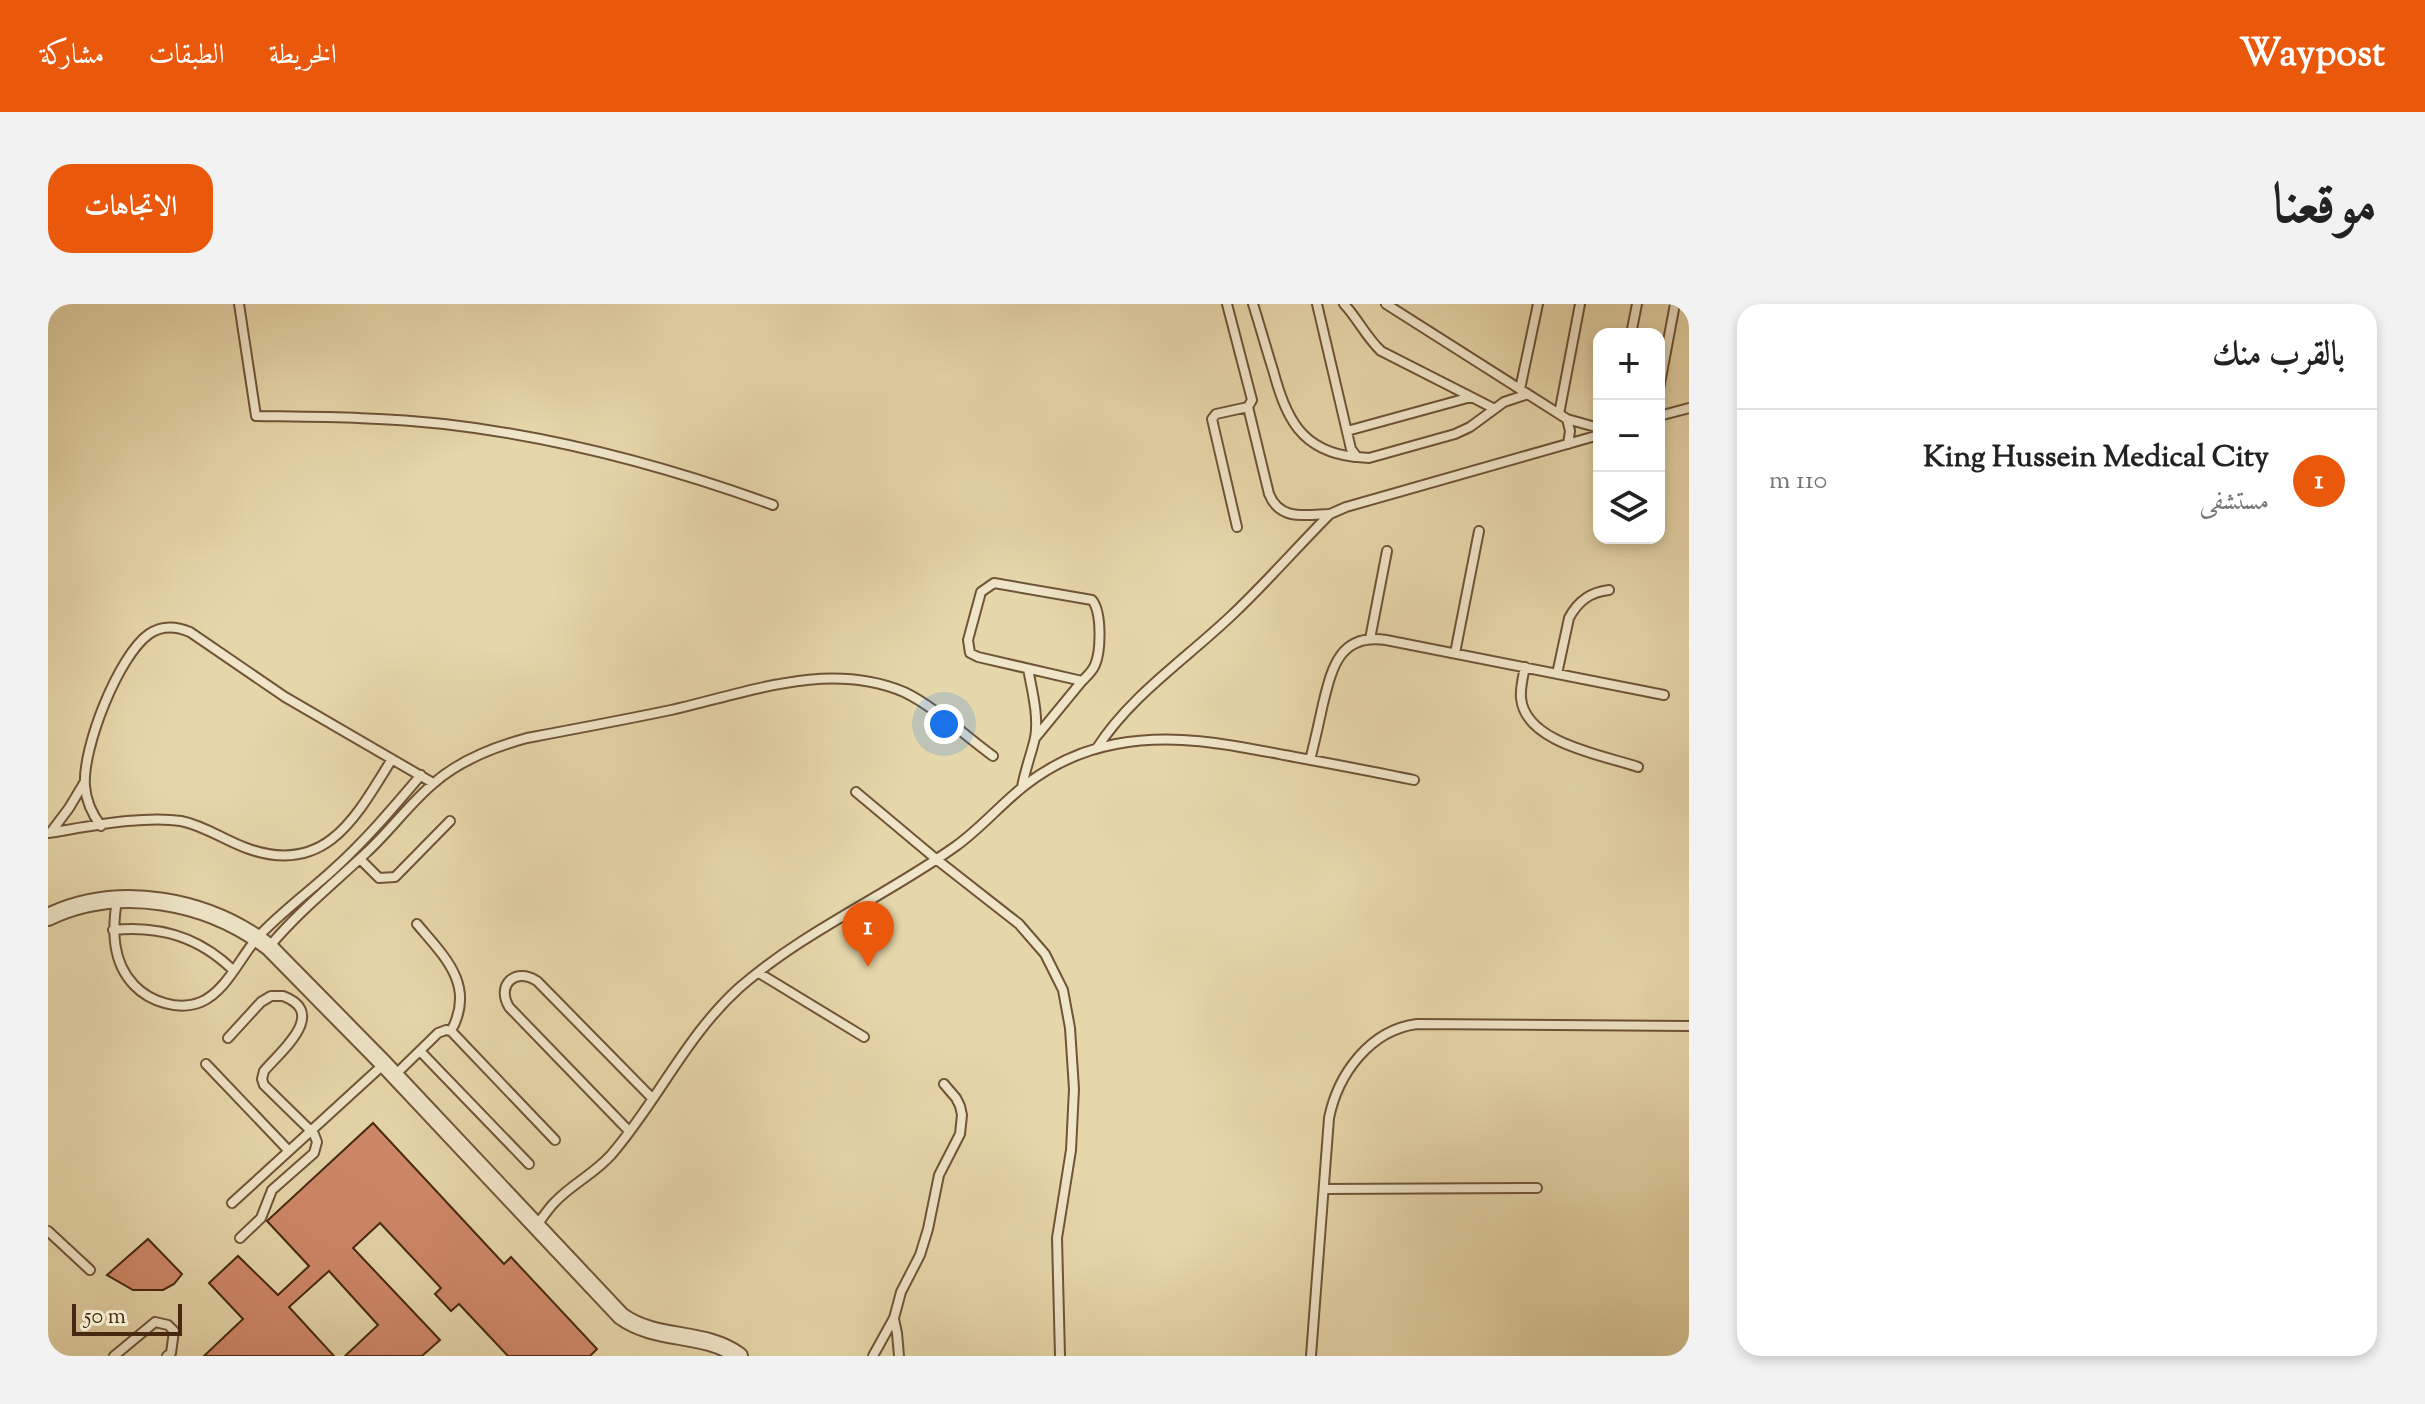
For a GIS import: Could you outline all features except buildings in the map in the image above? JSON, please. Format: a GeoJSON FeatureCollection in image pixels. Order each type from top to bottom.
{"type":"FeatureCollection","features":[{"type":"Feature","properties":{"kind":"street"},"geometry":{"type":"LineString","coordinates":[[48,917],[76,906],[117,899],[157,900],[229,922],[263,942],[389,1070],[612,1307],[631,1323],[654,1332],[707,1340],[739,1356]]}},
{"type":"Feature","properties":{"kind":"lane"},"geometry":{"type":"LineString","coordinates":[[239,304],[256,416],[391,420],[543,439],[640,461],[773,505]]}},
{"type":"Feature","properties":{"kind":"lane"},"geometry":{"type":"LineString","coordinates":[[1227,304],[1252,397],[1248,407],[1216,414],[1212,419],[1237,527]]}},
{"type":"Feature","properties":{"kind":"lane"},"geometry":{"type":"LineString","coordinates":[[1253,304],[1281,398],[1291,421],[1309,440],[1331,452],[1369,458],[1455,434],[1470,427],[1493,408],[1524,392]]}},
{"type":"Feature","properties":{"kind":"lane"},"geometry":{"type":"LineString","coordinates":[[1317,304],[1351,449],[1357,457]]}},
{"type":"Feature","properties":{"kind":"lane"},"geometry":{"type":"LineString","coordinates":[[1344,304],[1381,351],[1493,408]]}},
{"type":"Feature","properties":{"kind":"lane"},"geometry":{"type":"LineString","coordinates":[[1386,304],[1563,416],[1593,426]]}},
{"type":"Feature","properties":{"kind":"lane"},"geometry":{"type":"LineString","coordinates":[[1524,392],[1538,304]]}},
{"type":"Feature","properties":{"kind":"lane"},"geometry":{"type":"LineString","coordinates":[[1568,444],[1570,431],[1563,416],[1580,304]]}},
{"type":"Feature","properties":{"kind":"lane"},"geometry":{"type":"LineString","coordinates":[[1632,328],[1637,304]]}},
{"type":"Feature","properties":{"kind":"lane"},"geometry":{"type":"LineString","coordinates":[[1665,357],[1675,304]]}},
{"type":"Feature","properties":{"kind":"lane"},"geometry":{"type":"LineString","coordinates":[[1347,431],[1471,397]]}},
{"type":"Feature","properties":{"kind":"lane"},"geometry":{"type":"LineString","coordinates":[[1665,414],[1688,405]]}},
{"type":"Feature","properties":{"kind":"lane"},"geometry":{"type":"LineString","coordinates":[[1248,407],[1269,494],[1276,507],[1295,516],[1330,514],[1593,437]]}},
{"type":"Feature","properties":{"kind":"lane"},"geometry":{"type":"LineString","coordinates":[[1096,749],[1132,703],[1233,614],[1330,514]]}},
{"type":"Feature","properties":{"kind":"lane"},"geometry":{"type":"LineString","coordinates":[[1455,653],[1479,531]]}},
{"type":"Feature","properties":{"kind":"lane"},"geometry":{"type":"LineString","coordinates":[[1370,639],[1387,551]]}},
{"type":"Feature","properties":{"kind":"lane"},"geometry":{"type":"LineString","coordinates":[[1035,738],[1091,672],[1097,660],[1099,614],[1096,604],[1082,597],[994,583],[981,592],[968,649],[978,657],[1082,681]]}},
{"type":"Feature","properties":{"kind":"lane"},"geometry":{"type":"LineString","coordinates":[[1557,674],[1573,610],[1592,594],[1609,590]]}},
{"type":"Feature","properties":{"kind":"lane"},"geometry":{"type":"LineString","coordinates":[[49,832],[69,808],[84,782],[98,721],[114,683],[142,640],[164,627],[182,628],[190,632],[285,697],[433,783]]}},
{"type":"Feature","properties":{"kind":"lane"},"geometry":{"type":"LineString","coordinates":[[1310,760],[1333,665],[1346,649],[1370,639],[1664,695]]}},
{"type":"Feature","properties":{"kind":"lane"},"geometry":{"type":"LineString","coordinates":[[1525,667],[1521,698],[1528,720],[1536,729],[1557,741],[1638,767]]}},
{"type":"Feature","properties":{"kind":"lane"},"geometry":{"type":"LineString","coordinates":[[1022,787],[1035,738],[1034,703],[1028,669]]}},
{"type":"Feature","properties":{"kind":"lane"},"geometry":{"type":"LineString","coordinates":[[263,942],[360,859],[433,783],[468,760],[527,738],[670,710],[788,682],[826,678],[866,682],[905,693],[993,756]]}},
{"type":"Feature","properties":{"kind":"lane"},"geometry":{"type":"LineString","coordinates":[[536,1226],[555,1202],[603,1164],[697,1033],[728,1000],[759,973],[806,940],[936,859],[980,827],[1022,787],[1055,766],[1096,749],[1130,742],[1183,739],[1414,780]]}},
{"type":"Feature","properties":{"kind":"lane"},"geometry":{"type":"LineString","coordinates":[[49,832],[150,820],[181,821],[207,828],[258,852],[280,855],[304,853],[326,845],[344,830],[392,759]]}},
{"type":"Feature","properties":{"kind":"lane"},"geometry":{"type":"LineString","coordinates":[[117,899],[113,930],[116,952],[124,973],[138,990],[157,1001],[179,1006],[203,1001],[353,851],[421,775]]}},
{"type":"Feature","properties":{"kind":"lane"},"geometry":{"type":"LineString","coordinates":[[84,782],[89,805],[101,826]]}},
{"type":"Feature","properties":{"kind":"lane"},"geometry":{"type":"LineString","coordinates":[[856,792],[1004,911],[1033,938],[1055,971],[1065,999],[1074,1089],[1071,1150],[1057,1238],[1060,1356]]}},
{"type":"Feature","properties":{"kind":"lane"},"geometry":{"type":"LineString","coordinates":[[360,859],[379,878],[395,877],[450,821]]}},
{"type":"Feature","properties":{"kind":"lane"},"geometry":{"type":"LineString","coordinates":[[417,924],[447,959],[459,987],[458,1014],[451,1031]]}},
{"type":"Feature","properties":{"kind":"lane"},"geometry":{"type":"LineString","coordinates":[[113,930],[142,928],[185,937],[211,951],[233,970]]}},
{"type":"Feature","properties":{"kind":"lane"},"geometry":{"type":"LineString","coordinates":[[759,973],[864,1037]]}},
{"type":"Feature","properties":{"kind":"lane"},"geometry":{"type":"LineString","coordinates":[[629,1131],[509,1007],[504,996],[510,980],[520,975],[537,981],[652,1098]]}},
{"type":"Feature","properties":{"kind":"lane"},"geometry":{"type":"LineString","coordinates":[[228,1038],[265,999],[283,996],[298,1006],[302,1017],[300,1029],[264,1071],[262,1079],[317,1142],[316,1149],[272,1190],[261,1218],[240,1238]]}},
{"type":"Feature","properties":{"kind":"lane"},"geometry":{"type":"LineString","coordinates":[[1311,1356],[1329,1118],[1336,1092],[1350,1068],[1376,1040],[1395,1029],[1417,1024],[1689,1026]]}},
{"type":"Feature","properties":{"kind":"lane"},"geometry":{"type":"LineString","coordinates":[[232,1203],[311,1132],[389,1070],[446,1030],[451,1031],[555,1140]]}},
{"type":"Feature","properties":{"kind":"lane"},"geometry":{"type":"LineString","coordinates":[[420,1051],[529,1164]]}},
{"type":"Feature","properties":{"kind":"lane"},"geometry":{"type":"LineString","coordinates":[[206,1064],[289,1151]]}},
{"type":"Feature","properties":{"kind":"lane"},"geometry":{"type":"LineString","coordinates":[[873,1356],[894,1318],[901,1292],[924,1242],[939,1175],[960,1134],[960,1106],[944,1084]]}},
{"type":"Feature","properties":{"kind":"lane"},"geometry":{"type":"LineString","coordinates":[[1324,1189],[1537,1188]]}},
{"type":"Feature","properties":{"kind":"lane"},"geometry":{"type":"LineString","coordinates":[[48,1231],[90,1270]]}},
{"type":"Feature","properties":{"kind":"lane"},"geometry":{"type":"LineString","coordinates":[[894,1318],[899,1356]]}},
{"type":"Feature","properties":{"kind":"lane"},"geometry":{"type":"LineString","coordinates":[[114,1356],[155,1322],[168,1325],[174,1331],[171,1353],[167,1356]]}},
{"type":"Feature","properties":{"kind":"place","name":"King Hussein Medical City"},"geometry":{"type":"Point","coordinates":[868,967]}}]}
